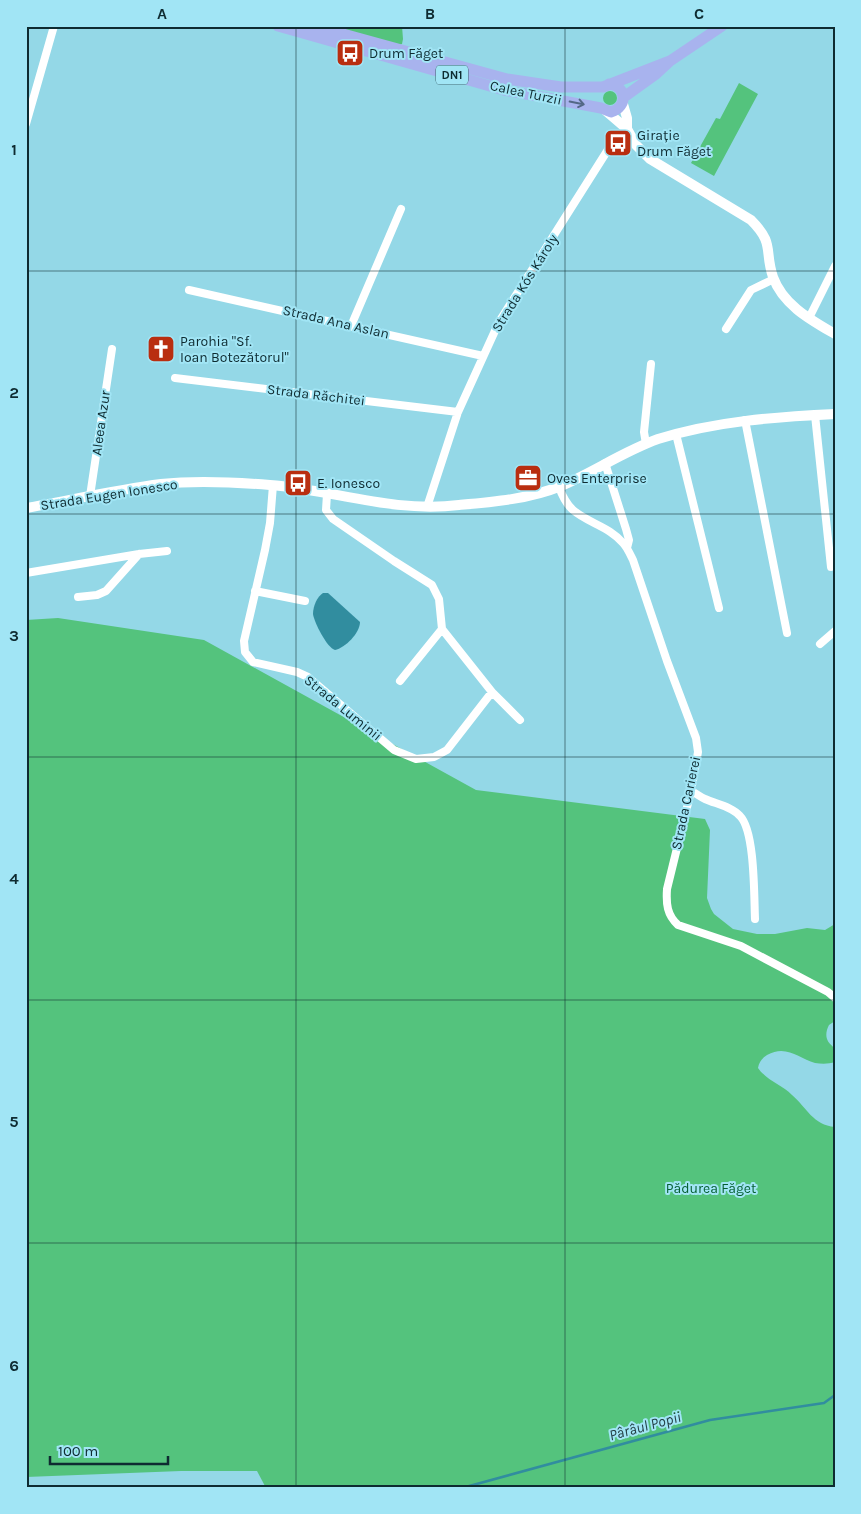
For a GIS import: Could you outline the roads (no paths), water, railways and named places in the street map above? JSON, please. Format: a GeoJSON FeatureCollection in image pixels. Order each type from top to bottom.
{"type":"FeatureCollection","features":[{"type":"Feature","properties":{"kind":"main road","name":"Calea Turzii"},"geometry":{"type":"LineString","coordinates":[[278,26],[504,90],[604,110],[616,110],[624,100],[670,61],[722,26]]}},
{"type":"Feature","properties":{"kind":"main road","name":"Calea Turzii"},"geometry":{"type":"LineString","coordinates":[[314,26],[507,79],[561,87],[606,86],[670,61]]}},
{"type":"Feature","properties":{"kind":"main road"},"geometry":{"type":"LineString","coordinates":[[604,110],[598,104],[597,95],[606,86],[614,85],[621,89],[624,100]]}},
{"type":"Feature","properties":{"kind":"street"},"geometry":{"type":"LineString","coordinates":[[26,124],[54,26]]}},
{"type":"Feature","properties":{"kind":"street"},"geometry":{"type":"LineString","coordinates":[[624,100],[627,129]]}},
{"type":"Feature","properties":{"kind":"street"},"geometry":{"type":"LineString","coordinates":[[604,110],[627,129],[638,149],[650,159],[752,220],[763,233],[767,242],[774,280],[788,302],[835,334]]}},
{"type":"Feature","properties":{"kind":"street","name":"Strada Kós Károly"},"geometry":{"type":"LineString","coordinates":[[427,507],[458,412],[498,322],[610,148],[627,129]]}},
{"type":"Feature","properties":{"kind":"street"},"geometry":{"type":"LineString","coordinates":[[351,326],[401,209]]}},
{"type":"Feature","properties":{"kind":"street"},"geometry":{"type":"LineString","coordinates":[[809,318],[835,266]]}},
{"type":"Feature","properties":{"kind":"street"},"geometry":{"type":"LineString","coordinates":[[726,329],[751,290],[774,280]]}},
{"type":"Feature","properties":{"kind":"street","name":"Strada Ana Aslan"},"geometry":{"type":"LineString","coordinates":[[190,290],[483,356]]}},
{"type":"Feature","properties":{"kind":"street","name":"Aleea Azur"},"geometry":{"type":"LineString","coordinates":[[90,496],[112,350]]}},
{"type":"Feature","properties":{"kind":"street"},"geometry":{"type":"LineString","coordinates":[[646,444],[644,432],[651,364]]}},
{"type":"Feature","properties":{"kind":"street","name":"Strada Răchitei"},"geometry":{"type":"LineString","coordinates":[[174,378],[458,412]]}},
{"type":"Feature","properties":{"kind":"street","name":"Strada Eugen Ionesco"},"geometry":{"type":"LineString","coordinates":[[26,508],[162,484],[207,482],[273,485],[392,505],[457,506],[514,499],[559,487],[646,444],[676,434],[745,420],[780,416],[815,417],[835,414]]}},
{"type":"Feature","properties":{"kind":"street"},"geometry":{"type":"LineString","coordinates":[[815,417],[814,433],[820,515]]}},
{"type":"Feature","properties":{"kind":"street"},"geometry":{"type":"LineString","coordinates":[[815,417],[831,567]]}},
{"type":"Feature","properties":{"kind":"street"},"geometry":{"type":"LineString","coordinates":[[745,420],[787,633]]}},
{"type":"Feature","properties":{"kind":"street"},"geometry":{"type":"LineString","coordinates":[[676,434],[719,608]]}},
{"type":"Feature","properties":{"kind":"street"},"geometry":{"type":"LineString","coordinates":[[605,463],[629,540],[627,548]]}},
{"type":"Feature","properties":{"kind":"street","name":"Strada Luminii"},"geometry":{"type":"LineString","coordinates":[[273,485],[270,523],[244,641],[245,652],[249,659],[260,664],[297,672],[308,677],[399,753],[421,759],[434,758],[445,752],[492,692]]}},
{"type":"Feature","properties":{"kind":"street","name":"Strada Carierei"},"geometry":{"type":"LineString","coordinates":[[559,487],[567,504],[572,509],[610,532],[624,543],[627,548],[696,738],[698,752],[691,791],[667,889],[666,900],[668,912],[672,920],[678,925],[742,946],[828,992],[835,998]]}},
{"type":"Feature","properties":{"kind":"street"},"geometry":{"type":"LineString","coordinates":[[327,494],[326,510],[334,519],[432,585],[438,596],[442,629],[492,692],[520,720]]}},
{"type":"Feature","properties":{"kind":"street"},"geometry":{"type":"LineString","coordinates":[[26,572],[167,551]]}},
{"type":"Feature","properties":{"kind":"street"},"geometry":{"type":"LineString","coordinates":[[78,597],[106,591],[140,554]]}},
{"type":"Feature","properties":{"kind":"street"},"geometry":{"type":"LineString","coordinates":[[255,591],[305,601]]}},
{"type":"Feature","properties":{"kind":"street"},"geometry":{"type":"LineString","coordinates":[[400,681],[442,629]]}},
{"type":"Feature","properties":{"kind":"street"},"geometry":{"type":"LineString","coordinates":[[820,644],[835,631]]}},
{"type":"Feature","properties":{"kind":"street"},"geometry":{"type":"LineString","coordinates":[[691,791],[706,800],[735,812],[745,822],[748,831],[754,881],[755,918]]}},
{"type":"Feature","properties":{"kind":"water"},"geometry":{"type":"Polygon","coordinates":[[[323,593],[328,593],[360,622],[358,631],[351,639],[335,650],[328,645],[318,628],[313,614],[316,602],[323,593]]]}},
{"type":"Feature","properties":{"kind":"waterway","name":"Pârâul Popii"},"geometry":{"type":"LineString","coordinates":[[462,1488],[710,1420],[824,1403],[835,1395]]}},
{"type":"Feature","properties":{"kind":"place","name":"Drum Făget"},"geometry":{"type":"Point","coordinates":[350,53]}},
{"type":"Feature","properties":{"kind":"place","name":"Girație Drum Făget"},"geometry":{"type":"Point","coordinates":[618,143]}},
{"type":"Feature","properties":{"kind":"place","name":"Parohia \"Sf. Ioan Botezătorul\""},"geometry":{"type":"Point","coordinates":[161,349]}},
{"type":"Feature","properties":{"kind":"place","name":"Oves Enterprise"},"geometry":{"type":"Point","coordinates":[528,478]}},
{"type":"Feature","properties":{"kind":"place","name":"E. Ionesco"},"geometry":{"type":"Point","coordinates":[298,483]}},
{"type":"Feature","properties":{"kind":"park label","name":"Pădurea Făget"},"geometry":{"type":"Point","coordinates":[711,1188]}}]}
